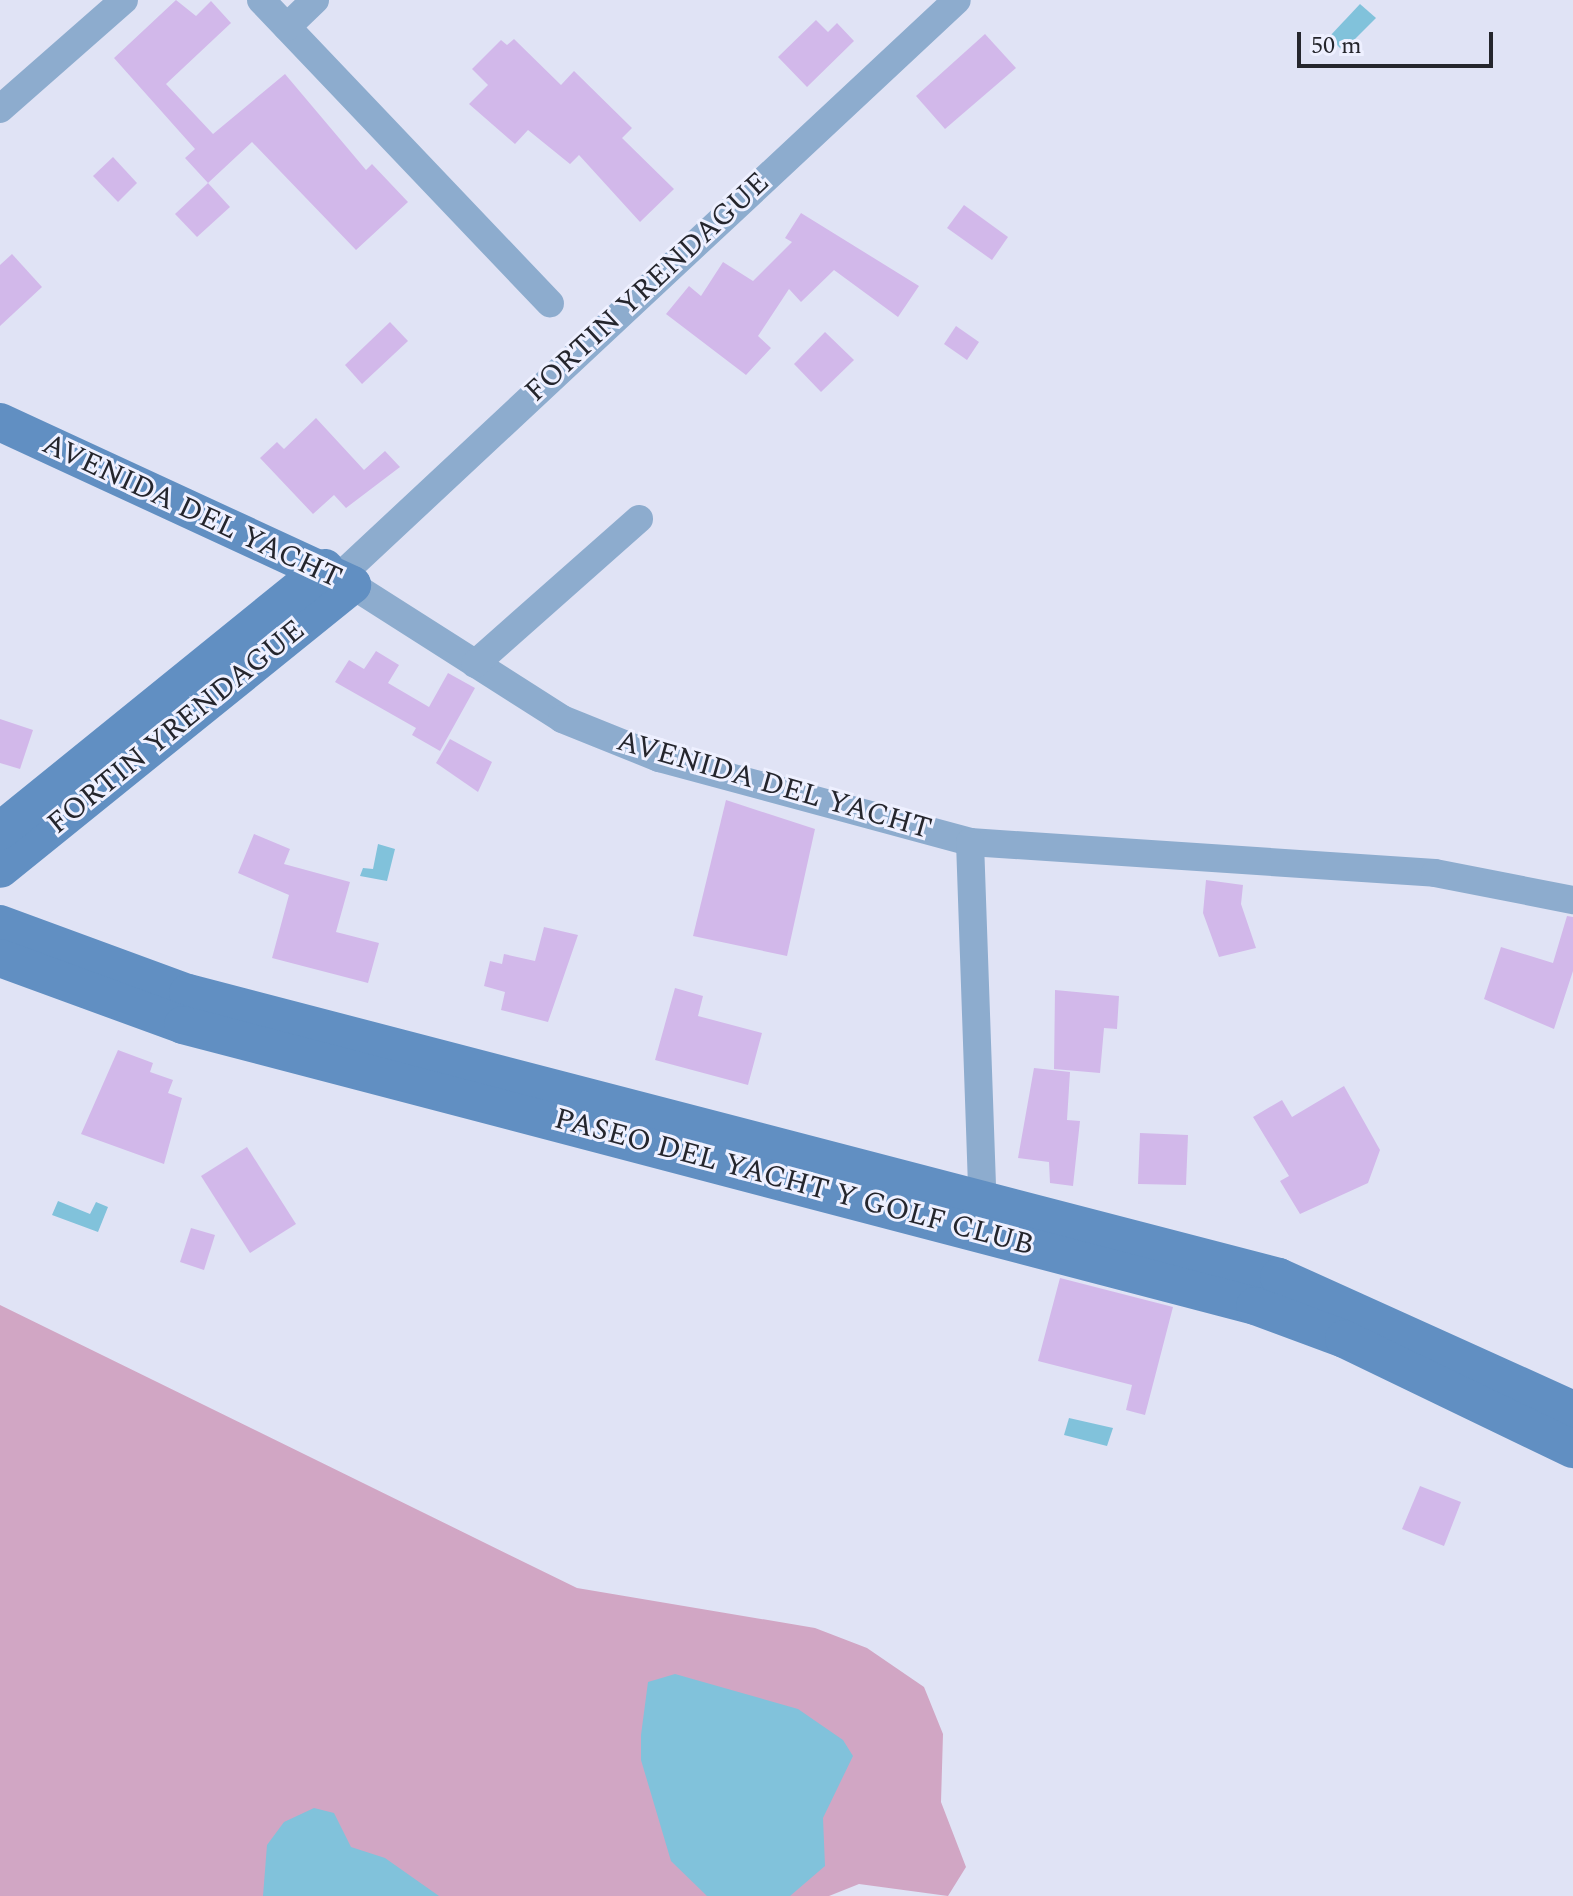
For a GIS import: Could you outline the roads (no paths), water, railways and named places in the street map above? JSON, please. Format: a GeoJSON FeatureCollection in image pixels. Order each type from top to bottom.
{"type":"FeatureCollection","features":[{"type":"Feature","properties":{"kind":"main road","name":"AVENIDA DEL YACHT"},"geometry":{"type":"LineString","coordinates":[[0,422],[339,577]]}},
{"type":"Feature","properties":{"kind":"main road","name":"FORTIN YRENDAGUE"},"geometry":{"type":"LineString","coordinates":[[0,831],[339,577]]}},
{"type":"Feature","properties":{"kind":"main road","name":"FORTIN YRENDAGUE"},"geometry":{"type":"LineString","coordinates":[[0,869],[339,577]]}},
{"type":"Feature","properties":{"kind":"main road","name":"PASEO DEL YACHT Y GOLF CLUB"},"geometry":{"type":"LineString","coordinates":[[0,924],[188,993],[983,1215],[1270,1312],[1573,1449]]}},
{"type":"Feature","properties":{"kind":"main road","name":"PASEO DEL YACHT Y GOLF CLUB"},"geometry":{"type":"LineString","coordinates":[[0,958],[183,1025],[983,1215],[1279,1277],[1573,1410]]}},
{"type":"Feature","properties":{"kind":"street"},"geometry":{"type":"LineString","coordinates":[[0,109],[124,0]]}},
{"type":"Feature","properties":{"kind":"street"},"geometry":{"type":"LineString","coordinates":[[261,0],[550,304]]}},
{"type":"Feature","properties":{"kind":"street"},"geometry":{"type":"LineString","coordinates":[[287,27],[315,0]]}},
{"type":"Feature","properties":{"kind":"street","name":"FORTIN YRENDAGUE"},"geometry":{"type":"LineString","coordinates":[[339,577],[957,0]]}},
{"type":"Feature","properties":{"kind":"street"},"geometry":{"type":"LineString","coordinates":[[475,664],[639,519]]}},
{"type":"Feature","properties":{"kind":"street","name":"AVENIDA DEL YACHT"},"geometry":{"type":"LineString","coordinates":[[339,577],[562,719],[659,758],[970,842],[1435,873],[1573,900]]}},
{"type":"Feature","properties":{"kind":"street"},"geometry":{"type":"LineString","coordinates":[[970,842],[983,1215]]}},
{"type":"Feature","properties":{"kind":"water"},"geometry":{"type":"Polygon","coordinates":[[[1360,4],[1376,18],[1343,51],[1329,37],[1360,4]]]}},
{"type":"Feature","properties":{"kind":"water"},"geometry":{"type":"Polygon","coordinates":[[[378,844],[395,849],[387,881],[360,876],[363,868],[373,869],[378,844]]]}},
{"type":"Feature","properties":{"kind":"water"},"geometry":{"type":"Polygon","coordinates":[[[58,1201],[90,1214],[96,1202],[108,1207],[98,1232],[52,1215],[58,1201]]]}},
{"type":"Feature","properties":{"kind":"water"},"geometry":{"type":"Polygon","coordinates":[[[1069,1418],[1113,1428],[1107,1446],[1064,1435],[1069,1418]]]}},
{"type":"Feature","properties":{"kind":"water"},"geometry":{"type":"Polygon","coordinates":[[[675,1674],[798,1709],[843,1740],[853,1756],[823,1818],[825,1866],[790,1896],[707,1896],[671,1861],[641,1760],[641,1735],[648,1682],[675,1674]]]}},
{"type":"Feature","properties":{"kind":"water"},"geometry":{"type":"Polygon","coordinates":[[[314,1808],[334,1813],[351,1847],[385,1858],[439,1896],[263,1896],[267,1845],[284,1822],[314,1808]]]}}]}
